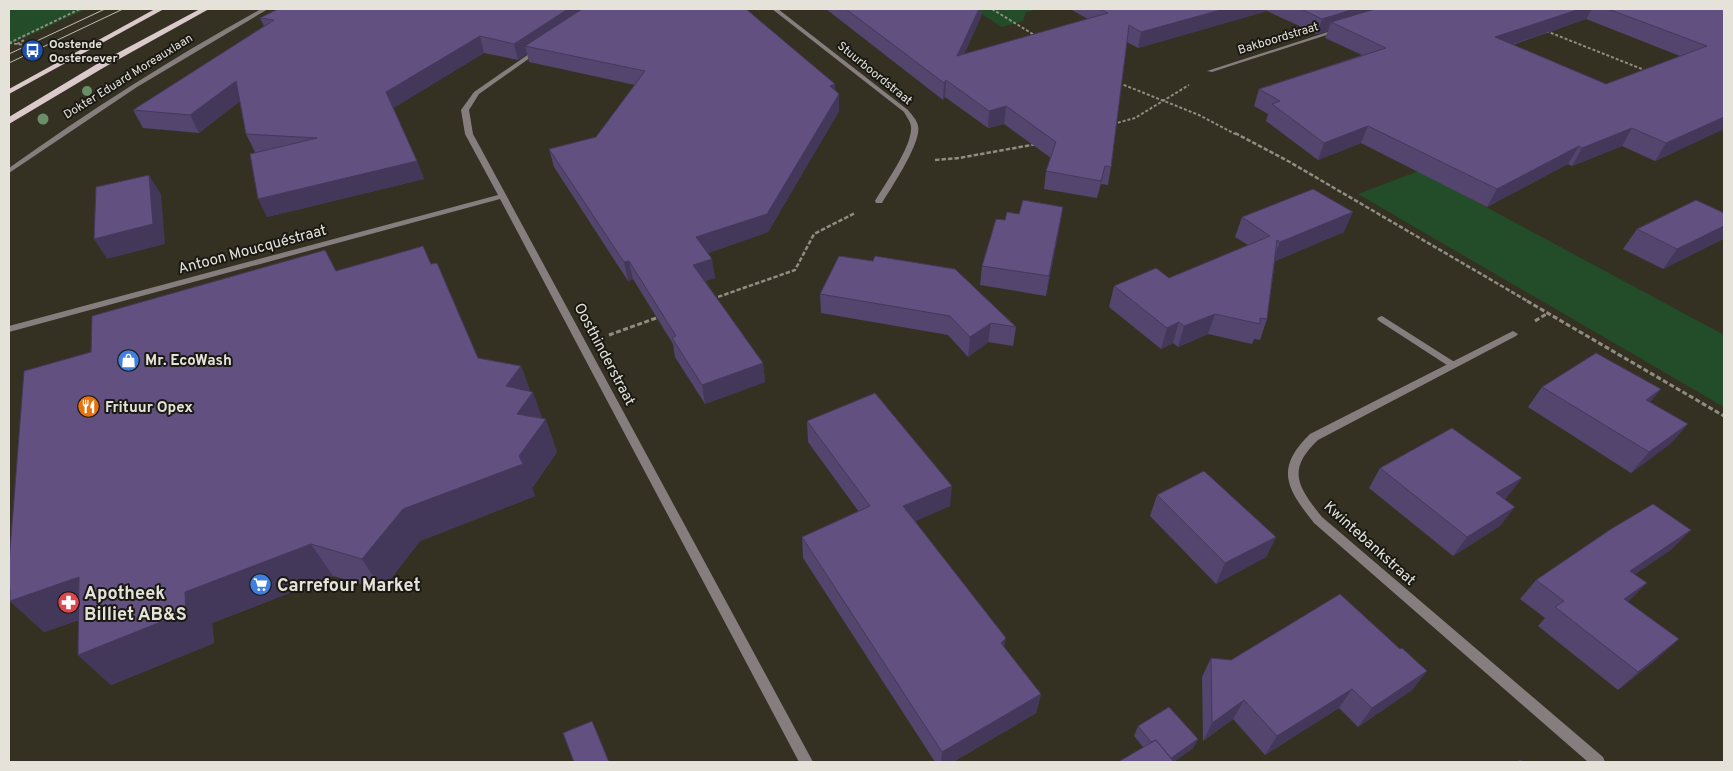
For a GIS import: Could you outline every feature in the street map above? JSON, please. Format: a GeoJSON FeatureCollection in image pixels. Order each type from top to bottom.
{"type":"FeatureCollection","features":[{"type":"Feature","properties":{"kind":"main road"},"geometry":{"type":"LineString","coordinates":[[9,92],[160,9]]}},
{"type":"Feature","properties":{"kind":"main road","name":"Dokter Eduard Moreauxlaan"},"geometry":{"type":"LineString","coordinates":[[9,121],[108,62],[205,9]]}},
{"type":"Feature","properties":{"kind":"street","name":"Dokter Eduard Moreauxlaan"},"geometry":{"type":"LineString","coordinates":[[9,171],[69,127],[113,98],[218,34],[265,9]]}},
{"type":"Feature","properties":{"kind":"street","name":"Stuurboordstraat"},"geometry":{"type":"LineString","coordinates":[[775,9],[906,111],[914,122],[915,132],[902,162],[879,201]]}},
{"type":"Feature","properties":{"kind":"street","name":"Bakboordstraat"},"geometry":{"type":"LineString","coordinates":[[1210,71],[1344,29]]}},
{"type":"Feature","properties":{"kind":"street","name":"Oosthinderstraat"},"geometry":{"type":"LineString","coordinates":[[546,45],[476,93],[465,110],[469,134],[806,762]]}},
{"type":"Feature","properties":{"kind":"street","name":"Antoon Moucquéstraat"},"geometry":{"type":"LineString","coordinates":[[9,329],[503,196]]}},
{"type":"Feature","properties":{"kind":"street"},"geometry":{"type":"LineString","coordinates":[[1382,318],[1453,365]]}},
{"type":"Feature","properties":{"kind":"street","name":"Kwintebankstraat"},"geometry":{"type":"LineString","coordinates":[[1513,334],[1314,437],[1300,448],[1293,463],[1293,481],[1302,500],[1318,520],[1598,762]]}},
{"type":"Feature","properties":{"kind":"path"},"geometry":{"type":"LineString","coordinates":[[10,44],[80,9]]}},
{"type":"Feature","properties":{"kind":"path"},"geometry":{"type":"LineString","coordinates":[[992,9],[1042,41]]}},
{"type":"Feature","properties":{"kind":"path"},"geometry":{"type":"LineString","coordinates":[[1544,30],[1652,73]]}},
{"type":"Feature","properties":{"kind":"path"},"geometry":{"type":"LineString","coordinates":[[16,44],[24,40]]}},
{"type":"Feature","properties":{"kind":"path"},"geometry":{"type":"LineString","coordinates":[[1107,126],[1135,118],[1165,101],[1210,71]]}},
{"type":"Feature","properties":{"kind":"path"},"geometry":{"type":"LineString","coordinates":[[1112,80],[1199,115],[1288,161],[1724,416]]}},
{"type":"Feature","properties":{"kind":"path"},"geometry":{"type":"LineString","coordinates":[[902,162],[959,158],[1041,144]]}},
{"type":"Feature","properties":{"kind":"path"},"geometry":{"type":"LineString","coordinates":[[712,299],[795,270],[814,234],[879,201]]}},
{"type":"Feature","properties":{"kind":"path"},"geometry":{"type":"LineString","coordinates":[[582,344],[665,315]]}},
{"type":"Feature","properties":{"kind":"green space"},"geometry":{"type":"Polygon","coordinates":[[[86,9],[9,45],[9,10],[86,9]]]}},
{"type":"Feature","properties":{"kind":"green space"},"geometry":{"type":"Polygon","coordinates":[[[974,9],[1039,9],[1026,12],[1023,21],[1002,27],[974,9]]]}},
{"type":"Feature","properties":{"kind":"green space"},"geometry":{"type":"Polygon","coordinates":[[[1419,171],[1724,335],[1724,407],[1358,194],[1419,171]]]}},
{"type":"Feature","properties":{"kind":"building"},"geometry":{"type":"Polygon","coordinates":[[[278,9],[568,9],[514,44],[480,36],[386,92],[417,161],[258,199],[250,154],[317,138],[246,134],[236,81],[190,115],[133,110],[274,20],[260,18],[278,9]]]}},
{"type":"Feature","properties":{"kind":"building"},"geometry":{"type":"Polygon","coordinates":[[[582,9],[746,9],[835,84],[830,86],[839,94],[767,214],[696,237],[712,259],[693,265],[763,363],[702,385],[672,338],[676,336],[629,261],[624,262],[549,149],[596,137],[645,71],[525,46],[582,9]]]}},
{"type":"Feature","properties":{"kind":"building"},"geometry":{"type":"Polygon","coordinates":[[[846,9],[979,9],[957,56],[1108,13],[1100,9],[1224,9],[1141,32],[1129,25],[1111,167],[1105,166],[1101,181],[1046,171],[1056,142],[1006,106],[989,111],[946,80],[944,83],[846,9]]]}},
{"type":"Feature","properties":{"kind":"building"},"geometry":{"type":"Polygon","coordinates":[[[1301,9],[1354,9],[1322,19],[1301,9]]]}},
{"type":"Feature","properties":{"kind":"building"},"geometry":{"type":"Polygon","coordinates":[[[1375,9],[1580,9],[1495,37],[1606,84],[1707,46],[1608,9],[1724,9],[1724,117],[1666,143],[1632,128],[1582,148],[1579,146],[1497,189],[1368,126],[1324,143],[1272,104],[1280,101],[1259,89],[1386,48],[1331,22],[1375,9]]]}},
{"type":"Feature","properties":{"kind":"building"},"geometry":{"type":"Polygon","coordinates":[[[149,175],[153,224],[94,239],[96,187],[149,175]]]}},
{"type":"Feature","properties":{"kind":"building"},"geometry":{"type":"Polygon","coordinates":[[[1313,189],[1353,212],[1280,242],[1277,240],[1267,319],[1260,318],[1260,324],[1215,314],[1184,326],[1179,322],[1167,328],[1114,286],[1156,268],[1169,278],[1270,236],[1242,217],[1313,189]]]}},
{"type":"Feature","properties":{"kind":"building"},"geometry":{"type":"Polygon","coordinates":[[[1023,200],[1063,207],[1049,276],[982,266],[996,219],[1005,220],[1007,212],[1019,214],[1023,200]]]}},
{"type":"Feature","properties":{"kind":"building"},"geometry":{"type":"Polygon","coordinates":[[[1696,200],[1724,213],[1724,226],[1677,249],[1637,229],[1696,200]]]}},
{"type":"Feature","properties":{"kind":"building"},"geometry":{"type":"Polygon","coordinates":[[[423,246],[431,264],[437,263],[478,358],[521,366],[506,386],[533,392],[517,414],[546,419],[519,456],[523,464],[403,509],[362,559],[311,544],[185,592],[186,612],[78,655],[79,577],[10,601],[9,563],[24,371],[91,352],[92,316],[325,250],[336,271],[423,246]]]}},
{"type":"Feature","properties":{"kind":"building"},"geometry":{"type":"Polygon","coordinates":[[[839,256],[873,261],[875,256],[955,269],[1016,327],[991,323],[970,337],[950,316],[820,294],[839,256]]]}},
{"type":"Feature","properties":{"kind":"building"},"geometry":{"type":"Polygon","coordinates":[[[1596,353],[1661,389],[1646,400],[1688,424],[1649,452],[1542,387],[1596,353]]]}},
{"type":"Feature","properties":{"kind":"building"},"geometry":{"type":"Polygon","coordinates":[[[875,393],[952,486],[903,506],[1006,638],[1001,643],[1041,694],[942,752],[802,537],[870,506],[807,421],[875,393]]]}},
{"type":"Feature","properties":{"kind":"building"},"geometry":{"type":"Polygon","coordinates":[[[1452,428],[1522,478],[1496,493],[1515,507],[1467,537],[1380,468],[1452,428]]]}},
{"type":"Feature","properties":{"kind":"building"},"geometry":{"type":"Polygon","coordinates":[[[1204,471],[1276,537],[1225,563],[1157,495],[1204,471]]]}},
{"type":"Feature","properties":{"kind":"building"},"geometry":{"type":"Polygon","coordinates":[[[1653,504],[1691,530],[1630,571],[1647,583],[1624,599],[1679,639],[1638,672],[1555,607],[1564,601],[1536,580],[1611,529],[1653,504]]]}},
{"type":"Feature","properties":{"kind":"building"},"geometry":{"type":"Polygon","coordinates":[[[1340,594],[1427,671],[1372,708],[1352,689],[1277,736],[1244,700],[1212,723],[1211,658],[1231,660],[1340,594]]]}},
{"type":"Feature","properties":{"kind":"building"},"geometry":{"type":"Polygon","coordinates":[[[1169,707],[1198,739],[1171,758],[1156,740],[1151,742],[1138,726],[1169,707]]]}},
{"type":"Feature","properties":{"kind":"building"},"geometry":{"type":"Polygon","coordinates":[[[592,721],[609,762],[574,762],[563,733],[592,721]]]}},
{"type":"Feature","properties":{"kind":"building"},"geometry":{"type":"Polygon","coordinates":[[[1156,740],[1174,762],[1118,762],[1156,740]]]}},
{"type":"Feature","properties":{"kind":"tram line"},"geometry":{"type":"LineString","coordinates":[[9,54],[105,9]]}},
{"type":"Feature","properties":{"kind":"tram line"},"geometry":{"type":"LineString","coordinates":[[9,63],[123,9]]}},
{"type":"Feature","properties":{"kind":"place","name":"Oostende Oosteroever"},"geometry":{"type":"Point","coordinates":[33,51]}},
{"type":"Feature","properties":{"kind":"place","name":"Mr. EcoWash"},"geometry":{"type":"Point","coordinates":[129,360]}},
{"type":"Feature","properties":{"kind":"place","name":"Frituur Opex"},"geometry":{"type":"Point","coordinates":[89,407]}},
{"type":"Feature","properties":{"kind":"place","name":"Carrefour Market"},"geometry":{"type":"Point","coordinates":[261,585]}},
{"type":"Feature","properties":{"kind":"place","name":"Apotheek Billiet AB&S"},"geometry":{"type":"Point","coordinates":[68,603]}}]}
